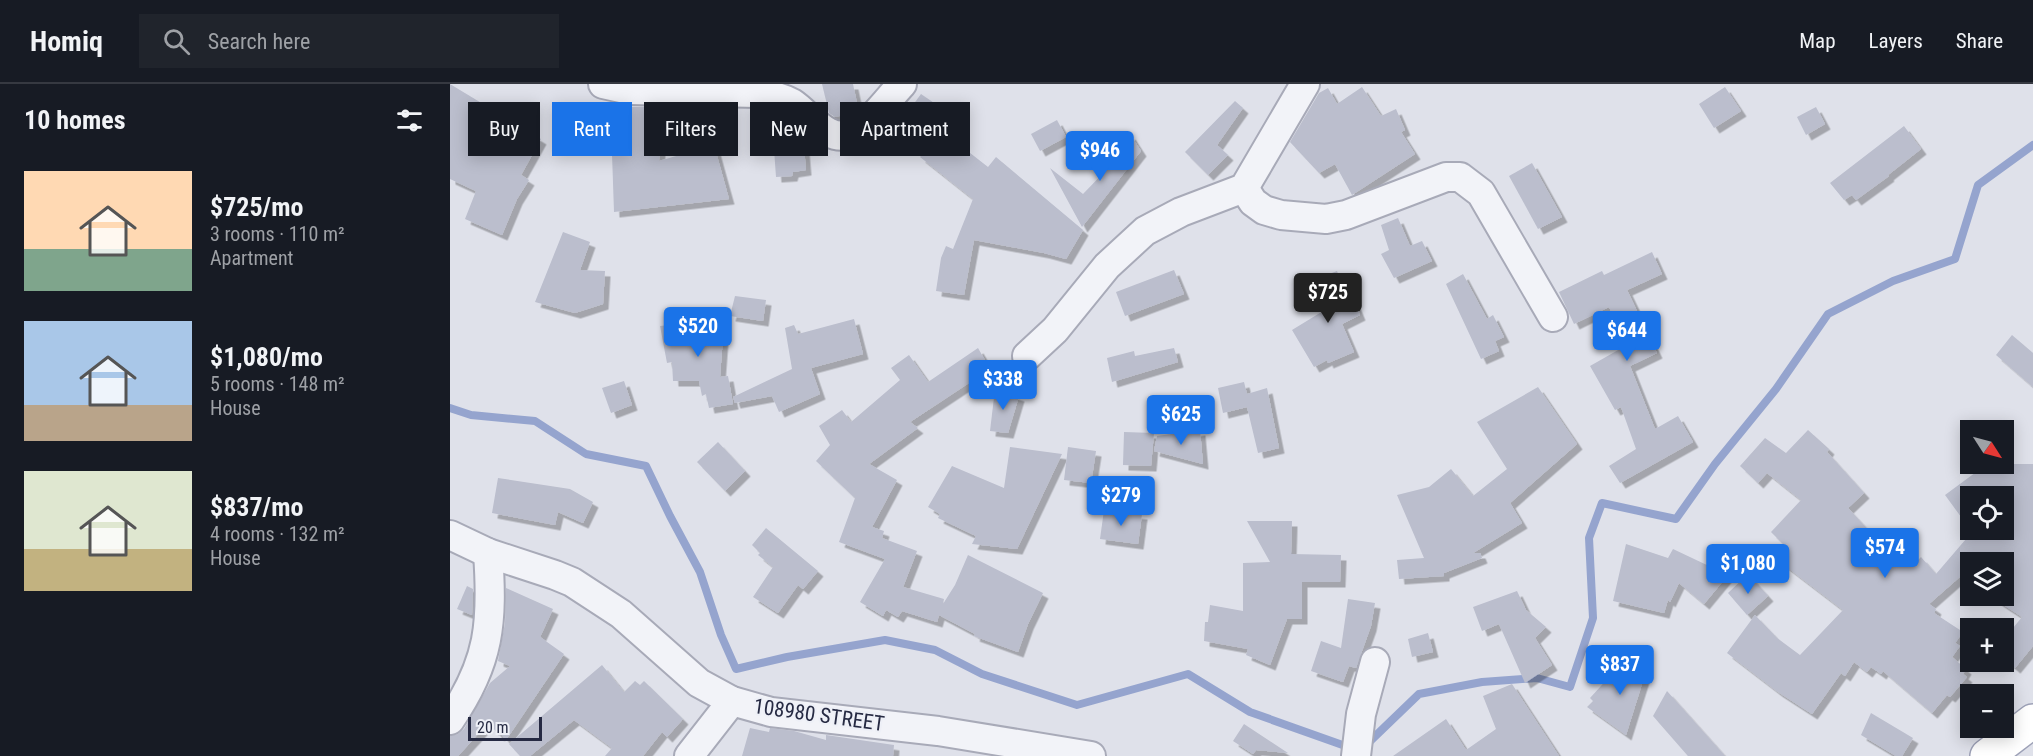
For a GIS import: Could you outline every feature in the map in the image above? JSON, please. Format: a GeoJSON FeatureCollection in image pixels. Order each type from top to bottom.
{"type":"FeatureCollection","features":[{"type":"Feature","properties":{"kind":"main road"},"geometry":{"type":"LineString","coordinates":[[1987,756],[2033,721]]}},
{"type":"Feature","properties":{"kind":"street"},"geometry":{"type":"LineString","coordinates":[[603,84],[630,90],[756,93],[777,97],[802,110],[829,133],[842,136],[862,127],[902,84]]}},
{"type":"Feature","properties":{"kind":"street"},"geometry":{"type":"LineString","coordinates":[[1027,356],[1055,330],[1107,266],[1145,231],[1181,212],[1244,188],[1305,84]]}},
{"type":"Feature","properties":{"kind":"street"},"geometry":{"type":"LineString","coordinates":[[1244,188],[1253,202],[1264,210],[1281,215],[1326,219],[1346,215],[1446,177],[1460,177],[1480,193],[1553,317]]}},
{"type":"Feature","properties":{"kind":"street","name":"108980 STREET"},"geometry":{"type":"LineString","coordinates":[[450,535],[488,553],[572,582],[621,614],[699,684],[732,701],[771,712],[938,731],[1091,756]]}},
{"type":"Feature","properties":{"kind":"street"},"geometry":{"type":"LineString","coordinates":[[450,720],[476,676],[489,632],[491,590],[488,553]]}},
{"type":"Feature","properties":{"kind":"street"},"geometry":{"type":"LineString","coordinates":[[1356,756],[1361,714],[1375,662]]}},
{"type":"Feature","properties":{"kind":"street"},"geometry":{"type":"LineString","coordinates":[[689,756],[732,701]]}},
{"type":"Feature","properties":{"kind":"building"},"geometry":{"type":"Polygon","coordinates":[[[450,84],[480,102],[468,102],[468,156],[532,156],[521,175],[529,180],[517,199],[502,235],[465,219],[476,191],[450,179],[450,84]]]}},
{"type":"Feature","properties":{"kind":"building"},"geometry":{"type":"Polygon","coordinates":[[[822,84],[853,84],[857,102],[840,102],[840,116],[835,117],[829,113],[822,84]]]}},
{"type":"Feature","properties":{"kind":"building"},"geometry":{"type":"Polygon","coordinates":[[[1362,87],[1381,116],[1396,109],[1405,130],[1401,132],[1415,154],[1352,195],[1335,164],[1319,173],[1290,142],[1319,93],[1328,88],[1337,104],[1362,87]]]}},
{"type":"Feature","properties":{"kind":"building"},"geometry":{"type":"Polygon","coordinates":[[[1725,87],[1741,111],[1714,128],[1699,104],[1725,87]]]}},
{"type":"Feature","properties":{"kind":"building"},"geometry":{"type":"Polygon","coordinates":[[[921,94],[933,102],[915,102],[921,94]]]}},
{"type":"Feature","properties":{"kind":"building"},"geometry":{"type":"Polygon","coordinates":[[[1235,101],[1243,108],[1217,145],[1228,155],[1208,175],[1185,152],[1235,101]]]}},
{"type":"Feature","properties":{"kind":"building"},"geometry":{"type":"Polygon","coordinates":[[[632,107],[644,107],[644,156],[659,156],[659,161],[676,156],[717,156],[729,199],[614,212],[612,156],[632,156],[632,107]]]}},
{"type":"Feature","properties":{"kind":"building"},"geometry":{"type":"Polygon","coordinates":[[[1816,107],[1825,124],[1806,135],[1797,117],[1816,107]]]}},
{"type":"Feature","properties":{"kind":"building"},"geometry":{"type":"Polygon","coordinates":[[[1057,120],[1066,137],[1040,151],[1031,134],[1057,120]]]}},
{"type":"Feature","properties":{"kind":"building"},"geometry":{"type":"Polygon","coordinates":[[[1904,126],[1921,149],[1856,200],[1852,195],[1844,200],[1830,183],[1904,126]]]}},
{"type":"Feature","properties":{"kind":"building"},"geometry":{"type":"Polygon","coordinates":[[[1130,134],[1141,151],[1082,227],[1050,168],[1083,194],[1111,165],[1107,162],[1130,134]]]}},
{"type":"Feature","properties":{"kind":"building"},"geometry":{"type":"Polygon","coordinates":[[[970,153],[988,167],[996,157],[1083,230],[1066,259],[974,240],[964,295],[936,291],[941,258],[946,246],[953,249],[973,199],[920,157],[970,156],[970,153]]]}},
{"type":"Feature","properties":{"kind":"building"},"geometry":{"type":"Polygon","coordinates":[[[774,156],[805,156],[806,170],[793,172],[792,176],[776,177],[774,156]]]}},
{"type":"Feature","properties":{"kind":"building"},"geometry":{"type":"Polygon","coordinates":[[[1532,163],[1562,217],[1538,229],[1509,176],[1532,163]]]}},
{"type":"Feature","properties":{"kind":"building"},"geometry":{"type":"Polygon","coordinates":[[[1398,218],[1410,246],[1422,241],[1432,261],[1394,278],[1381,254],[1389,250],[1381,225],[1398,218]]]}},
{"type":"Feature","properties":{"kind":"building"},"geometry":{"type":"Polygon","coordinates":[[[563,232],[590,242],[580,270],[605,271],[603,304],[575,313],[535,302],[563,232]]]}},
{"type":"Feature","properties":{"kind":"building"},"geometry":{"type":"Polygon","coordinates":[[[1652,252],[1662,274],[1627,290],[1657,353],[1630,366],[1655,429],[1678,416],[1693,442],[1620,483],[1609,466],[1636,449],[1621,407],[1615,410],[1590,366],[1627,345],[1609,307],[1574,324],[1559,292],[1602,271],[1604,275],[1652,252]]]}},
{"type":"Feature","properties":{"kind":"building"},"geometry":{"type":"Polygon","coordinates":[[[1174,270],[1184,294],[1125,316],[1116,292],[1174,270]]]}},
{"type":"Feature","properties":{"kind":"building"},"geometry":{"type":"Polygon","coordinates":[[[1337,271],[1348,300],[1353,298],[1360,315],[1342,324],[1354,352],[1328,363],[1327,360],[1314,367],[1292,330],[1328,308],[1316,279],[1337,271]]]}},
{"type":"Feature","properties":{"kind":"building"},"geometry":{"type":"Polygon","coordinates":[[[1463,274],[1487,319],[1493,315],[1504,337],[1495,341],[1499,351],[1481,359],[1446,284],[1463,274]]]}},
{"type":"Feature","properties":{"kind":"building"},"geometry":{"type":"Polygon","coordinates":[[[735,296],[766,300],[763,321],[730,316],[735,296]]]}},
{"type":"Feature","properties":{"kind":"building"},"geometry":{"type":"Polygon","coordinates":[[[854,319],[863,354],[811,368],[820,394],[779,412],[772,396],[735,403],[733,397],[792,369],[785,328],[794,325],[798,334],[854,319]]]}},
{"type":"Feature","properties":{"kind":"building"},"geometry":{"type":"Polygon","coordinates":[[[668,320],[724,324],[720,377],[728,376],[733,404],[709,408],[706,394],[702,396],[699,381],[673,381],[672,362],[667,363],[660,326],[669,325],[668,320]]]}},
{"type":"Feature","properties":{"kind":"building"},"geometry":{"type":"Polygon","coordinates":[[[2012,335],[2033,353],[2033,387],[1996,355],[2012,335]]]}},
{"type":"Feature","properties":{"kind":"building"},"geometry":{"type":"Polygon","coordinates":[[[978,348],[990,369],[910,422],[918,428],[869,464],[897,480],[872,527],[884,531],[882,538],[917,551],[903,587],[944,599],[943,604],[955,585],[968,555],[1043,593],[1018,652],[974,636],[975,634],[939,615],[937,622],[902,611],[898,617],[886,610],[883,616],[860,602],[885,559],[839,542],[855,498],[816,461],[830,445],[819,426],[842,410],[851,422],[900,380],[891,368],[909,355],[928,382],[978,348]]]}},
{"type":"Feature","properties":{"kind":"building"},"geometry":{"type":"Polygon","coordinates":[[[1174,348],[1178,362],[1112,382],[1107,358],[1134,351],[1135,356],[1174,348]]]}},
{"type":"Feature","properties":{"kind":"building"},"geometry":{"type":"Polygon","coordinates":[[[624,381],[632,405],[611,413],[602,388],[624,381]]]}},
{"type":"Feature","properties":{"kind":"building"},"geometry":{"type":"Polygon","coordinates":[[[1244,382],[1247,394],[1267,388],[1279,448],[1258,453],[1247,407],[1223,413],[1218,388],[1244,382]]]}},
{"type":"Feature","properties":{"kind":"building"},"geometry":{"type":"Polygon","coordinates":[[[1538,387],[1577,444],[1510,503],[1522,523],[1473,553],[1480,553],[1482,558],[1444,573],[1444,576],[1399,579],[1397,560],[1424,558],[1397,495],[1429,487],[1451,469],[1473,496],[1507,469],[1477,422],[1538,387]]]}},
{"type":"Feature","properties":{"kind":"building"},"geometry":{"type":"Polygon","coordinates":[[[995,389],[1019,396],[1008,433],[990,431],[995,389]]]}},
{"type":"Feature","properties":{"kind":"building"},"geometry":{"type":"Polygon","coordinates":[[[1200,430],[1203,464],[1154,451],[1157,436],[1200,430]]]}},
{"type":"Feature","properties":{"kind":"building"},"geometry":{"type":"Polygon","coordinates":[[[1808,430],[1829,449],[1827,452],[1864,493],[1848,508],[1883,546],[1891,538],[1915,563],[1921,557],[1936,574],[1965,540],[2014,540],[2014,486],[1960,486],[1960,516],[1945,495],[1973,474],[2014,474],[2014,464],[2033,464],[2033,646],[2015,668],[2014,627],[2022,617],[2005,606],[2014,606],[2014,552],[1960,552],[1960,577],[1929,604],[1936,609],[1934,613],[1960,630],[1960,636],[1955,643],[1960,646],[1952,657],[1960,664],[1960,672],[1964,672],[1963,674],[1967,677],[1932,713],[1883,671],[1881,674],[1871,667],[1867,672],[1854,662],[1845,676],[1841,673],[1812,714],[1778,692],[1727,653],[1755,615],[1777,638],[1800,655],[1843,610],[1771,555],[1783,544],[1771,532],[1801,500],[1767,473],[1758,483],[1740,466],[1765,438],[1786,453],[1808,430]]]}},
{"type":"Feature","properties":{"kind":"building"},"geometry":{"type":"Polygon","coordinates":[[[1124,432],[1154,433],[1151,466],[1123,465],[1124,432]]]}},
{"type":"Feature","properties":{"kind":"building"},"geometry":{"type":"Polygon","coordinates":[[[718,442],[745,471],[725,491],[697,462],[718,442]]]}},
{"type":"Feature","properties":{"kind":"building"},"geometry":{"type":"Polygon","coordinates":[[[1010,447],[1062,454],[1017,549],[972,544],[976,536],[938,518],[940,514],[928,507],[952,466],[1004,488],[1010,447]]]}},
{"type":"Feature","properties":{"kind":"building"},"geometry":{"type":"Polygon","coordinates":[[[1068,447],[1096,451],[1091,483],[1064,480],[1068,447]]]}},
{"type":"Feature","properties":{"kind":"building"},"geometry":{"type":"Polygon","coordinates":[[[498,478],[570,489],[593,502],[583,523],[558,512],[555,525],[492,513],[498,478]]]}},
{"type":"Feature","properties":{"kind":"building"},"geometry":{"type":"Polygon","coordinates":[[[1104,510],[1142,514],[1138,544],[1100,539],[1104,510]]]}},
{"type":"Feature","properties":{"kind":"building"},"geometry":{"type":"Polygon","coordinates":[[[1247,521],[1292,521],[1291,554],[1341,555],[1340,582],[1302,582],[1302,619],[1287,619],[1270,665],[1246,655],[1248,649],[1204,641],[1205,622],[1208,622],[1210,605],[1243,611],[1243,563],[1270,562],[1247,521]]]}},
{"type":"Feature","properties":{"kind":"building"},"geometry":{"type":"Polygon","coordinates":[[[766,528],[818,571],[803,589],[798,585],[778,613],[753,597],[773,567],[758,555],[760,553],[752,545],[766,528]]]}},
{"type":"Feature","properties":{"kind":"building"},"geometry":{"type":"Polygon","coordinates":[[[1626,544],[1668,558],[1673,549],[1728,575],[1704,604],[1679,583],[1670,602],[1668,600],[1664,613],[1613,601],[1626,544]]]}},
{"type":"Feature","properties":{"kind":"building"},"geometry":{"type":"Polygon","coordinates":[[[1748,574],[1768,596],[1747,615],[1728,593],[1748,574]]]}},
{"type":"Feature","properties":{"kind":"building"},"geometry":{"type":"Polygon","coordinates":[[[467,586],[473,589],[472,615],[457,609],[467,586]]]}},
{"type":"Feature","properties":{"kind":"building"},"geometry":{"type":"Polygon","coordinates":[[[506,588],[553,609],[540,637],[564,654],[506,740],[501,734],[499,736],[489,722],[458,756],[450,756],[450,736],[464,729],[490,683],[510,666],[498,661],[505,623],[506,588]]]}},
{"type":"Feature","properties":{"kind":"building"},"geometry":{"type":"Polygon","coordinates":[[[1517,591],[1526,610],[1546,627],[1535,638],[1552,665],[1525,683],[1499,624],[1482,631],[1473,607],[1517,591]]]}},
{"type":"Feature","properties":{"kind":"building"},"geometry":{"type":"Polygon","coordinates":[[[1348,599],[1375,603],[1371,626],[1356,668],[1349,666],[1343,682],[1311,671],[1321,641],[1341,648],[1348,599]]]}},
{"type":"Feature","properties":{"kind":"building"},"geometry":{"type":"Polygon","coordinates":[[[1428,633],[1433,652],[1412,657],[1408,639],[1428,633]]]}},
{"type":"Feature","properties":{"kind":"building"},"geometry":{"type":"Polygon","coordinates":[[[1632,652],[1647,668],[1626,735],[1587,707],[1593,701],[1590,698],[1611,675],[1620,682],[1632,652]]]}},
{"type":"Feature","properties":{"kind":"building"},"geometry":{"type":"Polygon","coordinates":[[[602,665],[624,692],[635,681],[640,685],[644,681],[683,719],[667,737],[662,732],[643,756],[605,756],[612,748],[574,720],[530,756],[520,756],[509,744],[602,665]]]}},
{"type":"Feature","properties":{"kind":"building"},"geometry":{"type":"Polygon","coordinates":[[[1512,684],[1559,756],[1393,756],[1446,719],[1466,750],[1496,729],[1483,696],[1512,684]]]}},
{"type":"Feature","properties":{"kind":"building"},"geometry":{"type":"Polygon","coordinates":[[[1667,691],[1725,756],[1688,756],[1653,716],[1667,691]]]}},
{"type":"Feature","properties":{"kind":"building"},"geometry":{"type":"Polygon","coordinates":[[[1871,713],[1913,738],[1902,756],[1896,756],[1861,735],[1871,713]]]}},
{"type":"Feature","properties":{"kind":"building"},"geometry":{"type":"Polygon","coordinates":[[[1244,724],[1288,753],[1256,750],[1253,754],[1233,741],[1244,724]]]}},
{"type":"Feature","properties":{"kind":"building"},"geometry":{"type":"Polygon","coordinates":[[[750,728],[769,732],[770,728],[794,731],[826,740],[826,735],[894,745],[893,756],[742,756],[750,728]]]}},
{"type":"Feature","properties":{"kind":"waterway"},"geometry":{"type":"LineString","coordinates":[[1365,746],[1419,694],[1482,682],[1537,678],[1570,687],[1593,618],[1589,538],[1602,503],[1676,519],[1715,464],[1776,389],[1828,314],[1893,281],[1955,259],[1978,185],[2033,145]]}},
{"type":"Feature","properties":{"kind":"waterway"},"geometry":{"type":"LineString","coordinates":[[450,408],[471,415],[535,421],[586,454],[646,466],[700,572],[721,635],[736,669],[787,657],[885,640],[935,650],[982,674],[1077,705],[1188,674],[1250,712],[1351,748]]}}]}
